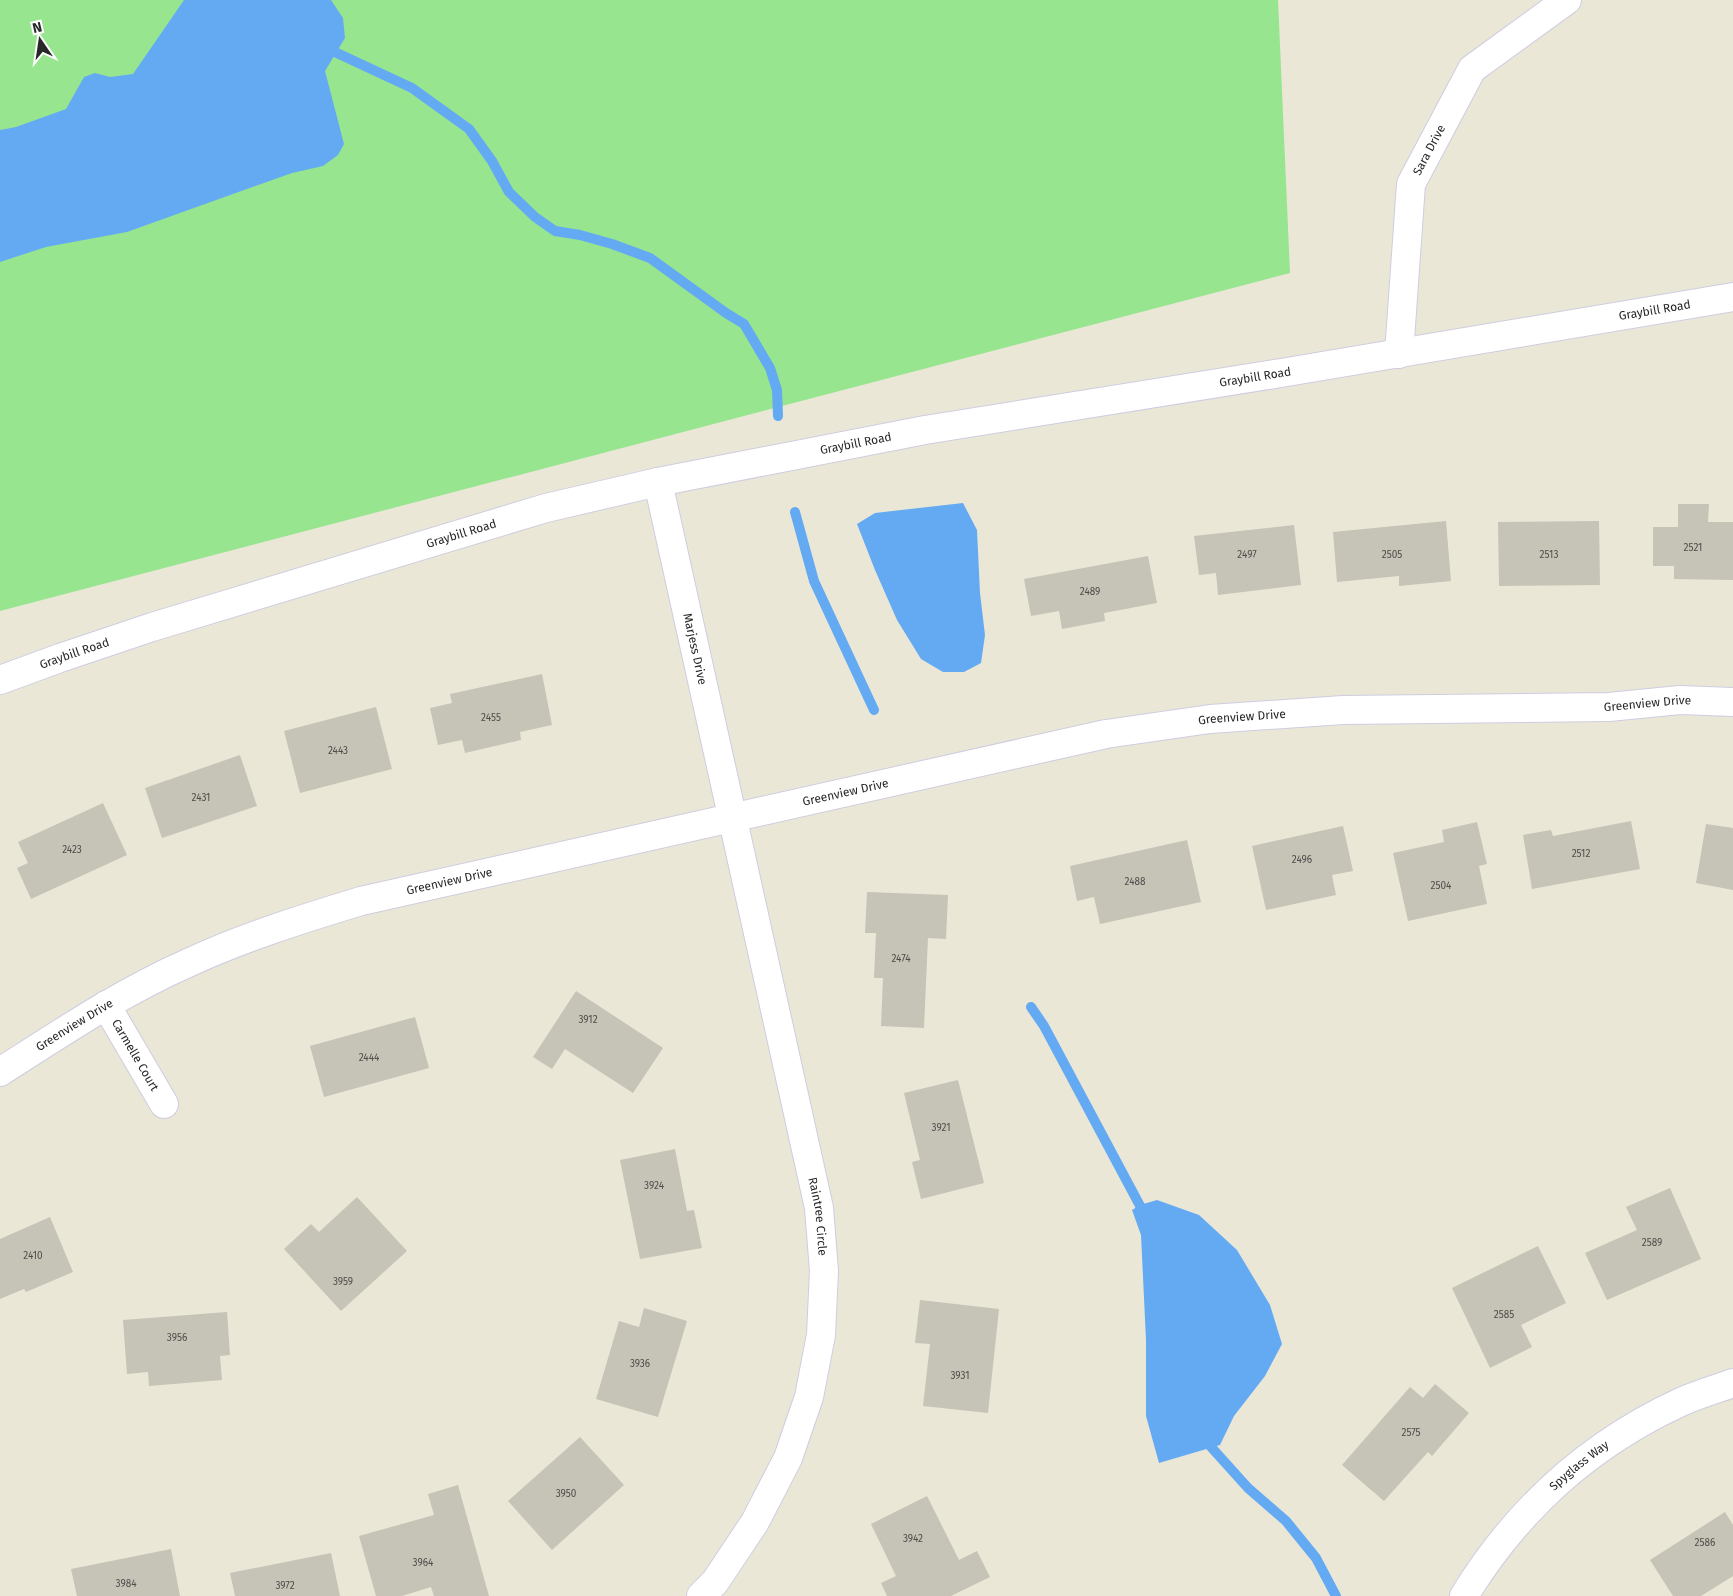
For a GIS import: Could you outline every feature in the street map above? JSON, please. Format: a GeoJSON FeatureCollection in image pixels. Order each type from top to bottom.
{"type":"FeatureCollection","features":[{"type":"Feature","properties":{"kind":"street","name":"Sara Drive"},"geometry":{"type":"LineString","coordinates":[[1399,354],[1410,184],[1472,69],[1567,0]]}},
{"type":"Feature","properties":{"kind":"street","name":"Graybill Road"},"geometry":{"type":"LineString","coordinates":[[0,680],[152,627],[546,508],[658,482],[925,430],[1399,354],[1733,297]]}},
{"type":"Feature","properties":{"kind":"street","name":"Marjess Drive"},"geometry":{"type":"LineString","coordinates":[[658,482],[732,817]]}},
{"type":"Feature","properties":{"kind":"street","name":"Greenview Drive"},"geometry":{"type":"LineString","coordinates":[[0,1072],[106,1005],[187,963],[256,935],[361,901],[1106,734],[1210,719],[1343,710],[1609,707],[1680,700],[1733,702]]}},
{"type":"Feature","properties":{"kind":"street","name":"Raintree Circle"},"geometry":{"type":"LineString","coordinates":[[713,1591],[755,1522],[788,1458],[809,1397],[819,1344],[824,1271],[819,1208],[732,817]]}},
{"type":"Feature","properties":{"kind":"street","name":"Carmelle Court"},"geometry":{"type":"LineString","coordinates":[[106,1005],[164,1104]]}},
{"type":"Feature","properties":{"kind":"street","name":"Spyglass Way"},"geometry":{"type":"LineString","coordinates":[[1464,1596],[1496,1548],[1532,1505],[1580,1462],[1627,1430],[1684,1400],[1733,1383]]}},
{"type":"Feature","properties":{"kind":"green space"},"geometry":{"type":"Polygon","coordinates":[[[0,0],[1278,0],[1290,273],[0,611],[0,0]]]}},
{"type":"Feature","properties":{"kind":"water"},"geometry":{"type":"Polygon","coordinates":[[[184,0],[331,0],[343,18],[345,38],[325,71],[344,144],[338,155],[323,166],[292,173],[127,232],[46,247],[0,262],[0,130],[16,127],[66,109],[84,77],[95,73],[110,77],[133,74],[184,0]]]}},
{"type":"Feature","properties":{"kind":"water"},"geometry":{"type":"Polygon","coordinates":[[[963,503],[977,530],[980,593],[985,635],[981,663],[964,672],[943,672],[921,659],[897,620],[857,524],[875,513],[963,503]]]}},
{"type":"Feature","properties":{"kind":"water"},"geometry":{"type":"Polygon","coordinates":[[[1157,1200],[1199,1215],[1237,1250],[1270,1305],[1282,1344],[1265,1376],[1234,1416],[1220,1445],[1159,1463],[1146,1416],[1146,1340],[1141,1235],[1132,1210],[1140,1205],[1157,1200]]]}},
{"type":"Feature","properties":{"kind":"building"},"geometry":{"type":"Polygon","coordinates":[[[1678,504],[1709,504],[1708,522],[1733,522],[1733,580],[1674,579],[1674,566],[1653,566],[1653,527],[1678,527],[1678,504]]]}},
{"type":"Feature","properties":{"kind":"building"},"geometry":{"type":"Polygon","coordinates":[[[1446,521],[1451,581],[1399,586],[1399,576],[1337,582],[1333,532],[1446,521]]]}},
{"type":"Feature","properties":{"kind":"building"},"geometry":{"type":"Polygon","coordinates":[[[1599,521],[1600,585],[1499,586],[1498,522],[1599,521]]]}},
{"type":"Feature","properties":{"kind":"building"},"geometry":{"type":"Polygon","coordinates":[[[1294,525],[1301,585],[1218,595],[1216,573],[1199,575],[1194,536],[1294,525]]]}},
{"type":"Feature","properties":{"kind":"building"},"geometry":{"type":"Polygon","coordinates":[[[1148,556],[1157,603],[1104,613],[1105,621],[1062,629],[1059,611],[1031,616],[1024,579],[1148,556]]]}},
{"type":"Feature","properties":{"kind":"building"},"geometry":{"type":"Polygon","coordinates":[[[542,674],[552,725],[520,732],[521,740],[465,753],[462,740],[438,745],[430,708],[452,703],[450,694],[542,674]]]}},
{"type":"Feature","properties":{"kind":"building"},"geometry":{"type":"Polygon","coordinates":[[[376,707],[392,769],[300,793],[284,731],[376,707]]]}},
{"type":"Feature","properties":{"kind":"building"},"geometry":{"type":"Polygon","coordinates":[[[240,755],[257,806],[162,838],[145,788],[240,755]]]}},
{"type":"Feature","properties":{"kind":"building"},"geometry":{"type":"Polygon","coordinates":[[[103,803],[127,855],[31,899],[17,868],[28,863],[18,842],[103,803]]]}},
{"type":"Feature","properties":{"kind":"building"},"geometry":{"type":"Polygon","coordinates":[[[1631,821],[1640,869],[1532,889],[1523,835],[1551,830],[1553,836],[1631,821]]]}},
{"type":"Feature","properties":{"kind":"building"},"geometry":{"type":"Polygon","coordinates":[[[1477,822],[1487,864],[1479,866],[1487,904],[1408,921],[1393,853],[1444,842],[1442,830],[1477,822]]]}},
{"type":"Feature","properties":{"kind":"building"},"geometry":{"type":"Polygon","coordinates":[[[1706,824],[1733,828],[1733,890],[1696,883],[1706,824]]]}},
{"type":"Feature","properties":{"kind":"building"},"geometry":{"type":"Polygon","coordinates":[[[1343,826],[1353,871],[1332,875],[1336,895],[1266,910],[1252,846],[1343,826]]]}},
{"type":"Feature","properties":{"kind":"building"},"geometry":{"type":"Polygon","coordinates":[[[1187,840],[1201,902],[1100,924],[1094,897],[1077,901],[1070,866],[1187,840]]]}},
{"type":"Feature","properties":{"kind":"building"},"geometry":{"type":"Polygon","coordinates":[[[867,892],[948,895],[946,939],[928,938],[924,1028],[881,1026],[883,978],[874,978],[876,933],[865,933],[867,892]]]}},
{"type":"Feature","properties":{"kind":"building"},"geometry":{"type":"Polygon","coordinates":[[[576,991],[663,1048],[633,1093],[565,1049],[552,1069],[533,1057],[576,991]]]}},
{"type":"Feature","properties":{"kind":"building"},"geometry":{"type":"Polygon","coordinates":[[[415,1017],[429,1068],[324,1097],[310,1046],[415,1017]]]}},
{"type":"Feature","properties":{"kind":"building"},"geometry":{"type":"Polygon","coordinates":[[[958,1080],[984,1183],[921,1199],[912,1162],[920,1160],[904,1093],[958,1080]]]}},
{"type":"Feature","properties":{"kind":"building"},"geometry":{"type":"Polygon","coordinates":[[[675,1149],[687,1211],[694,1210],[702,1248],[640,1259],[620,1160],[675,1149]]]}},
{"type":"Feature","properties":{"kind":"building"},"geometry":{"type":"Polygon","coordinates":[[[1670,1188],[1701,1259],[1607,1300],[1585,1253],[1637,1230],[1626,1207],[1670,1188]]]}},
{"type":"Feature","properties":{"kind":"building"},"geometry":{"type":"Polygon","coordinates":[[[357,1197],[407,1251],[341,1311],[284,1249],[311,1224],[319,1232],[357,1197]]]}},
{"type":"Feature","properties":{"kind":"building"},"geometry":{"type":"Polygon","coordinates":[[[50,1217],[73,1272],[26,1292],[24,1289],[0,1299],[0,1239],[50,1217]]]}},
{"type":"Feature","properties":{"kind":"building"},"geometry":{"type":"Polygon","coordinates":[[[1538,1246],[1566,1303],[1521,1325],[1532,1347],[1490,1368],[1452,1288],[1538,1246]]]}},
{"type":"Feature","properties":{"kind":"building"},"geometry":{"type":"Polygon","coordinates":[[[920,1300],[999,1309],[988,1413],[923,1406],[930,1344],[915,1343],[920,1300]]]}},
{"type":"Feature","properties":{"kind":"building"},"geometry":{"type":"Polygon","coordinates":[[[644,1308],[687,1321],[658,1417],[596,1399],[619,1321],[639,1327],[644,1308]]]}},
{"type":"Feature","properties":{"kind":"building"},"geometry":{"type":"Polygon","coordinates":[[[227,1312],[230,1355],[220,1356],[222,1380],[149,1386],[148,1372],[127,1374],[123,1320],[227,1312]]]}},
{"type":"Feature","properties":{"kind":"building"},"geometry":{"type":"Polygon","coordinates":[[[1435,1384],[1469,1413],[1432,1456],[1428,1452],[1384,1501],[1342,1465],[1410,1387],[1423,1398],[1435,1384]]]}},
{"type":"Feature","properties":{"kind":"building"},"geometry":{"type":"Polygon","coordinates":[[[580,1437],[624,1485],[552,1550],[508,1501],[580,1437]]]}},
{"type":"Feature","properties":{"kind":"building"},"geometry":{"type":"Polygon","coordinates":[[[458,1485],[489,1596],[434,1596],[431,1587],[402,1596],[376,1596],[359,1536],[434,1515],[428,1494],[458,1485]]]}},
{"type":"Feature","properties":{"kind":"building"},"geometry":{"type":"Polygon","coordinates":[[[927,1496],[959,1560],[977,1551],[990,1577],[951,1596],[887,1596],[881,1583],[896,1576],[871,1524],[927,1496]]]}},
{"type":"Feature","properties":{"kind":"building"},"geometry":{"type":"Polygon","coordinates":[[[1725,1512],[1733,1525],[1733,1576],[1701,1596],[1673,1596],[1650,1560],[1725,1512]]]}},
{"type":"Feature","properties":{"kind":"building"},"geometry":{"type":"Polygon","coordinates":[[[171,1549],[180,1596],[77,1596],[71,1569],[171,1549]]]}},
{"type":"Feature","properties":{"kind":"building"},"geometry":{"type":"Polygon","coordinates":[[[331,1553],[340,1596],[235,1596],[230,1573],[331,1553]]]}},
{"type":"Feature","properties":{"kind":"waterway"},"geometry":{"type":"LineString","coordinates":[[324,47],[412,88],[469,129],[492,161],[509,192],[535,217],[555,231],[580,235],[612,244],[650,258],[744,324],[770,368],[777,390],[778,416]]}},
{"type":"Feature","properties":{"kind":"waterway"},"geometry":{"type":"LineString","coordinates":[[795,512],[814,581],[874,710]]}},
{"type":"Feature","properties":{"kind":"waterway"},"geometry":{"type":"LineString","coordinates":[[1031,1007],[1044,1026],[1146,1217]]}},
{"type":"Feature","properties":{"kind":"waterway"},"geometry":{"type":"LineString","coordinates":[[1203,1438],[1248,1488],[1286,1521],[1316,1558],[1336,1596]]}}]}
